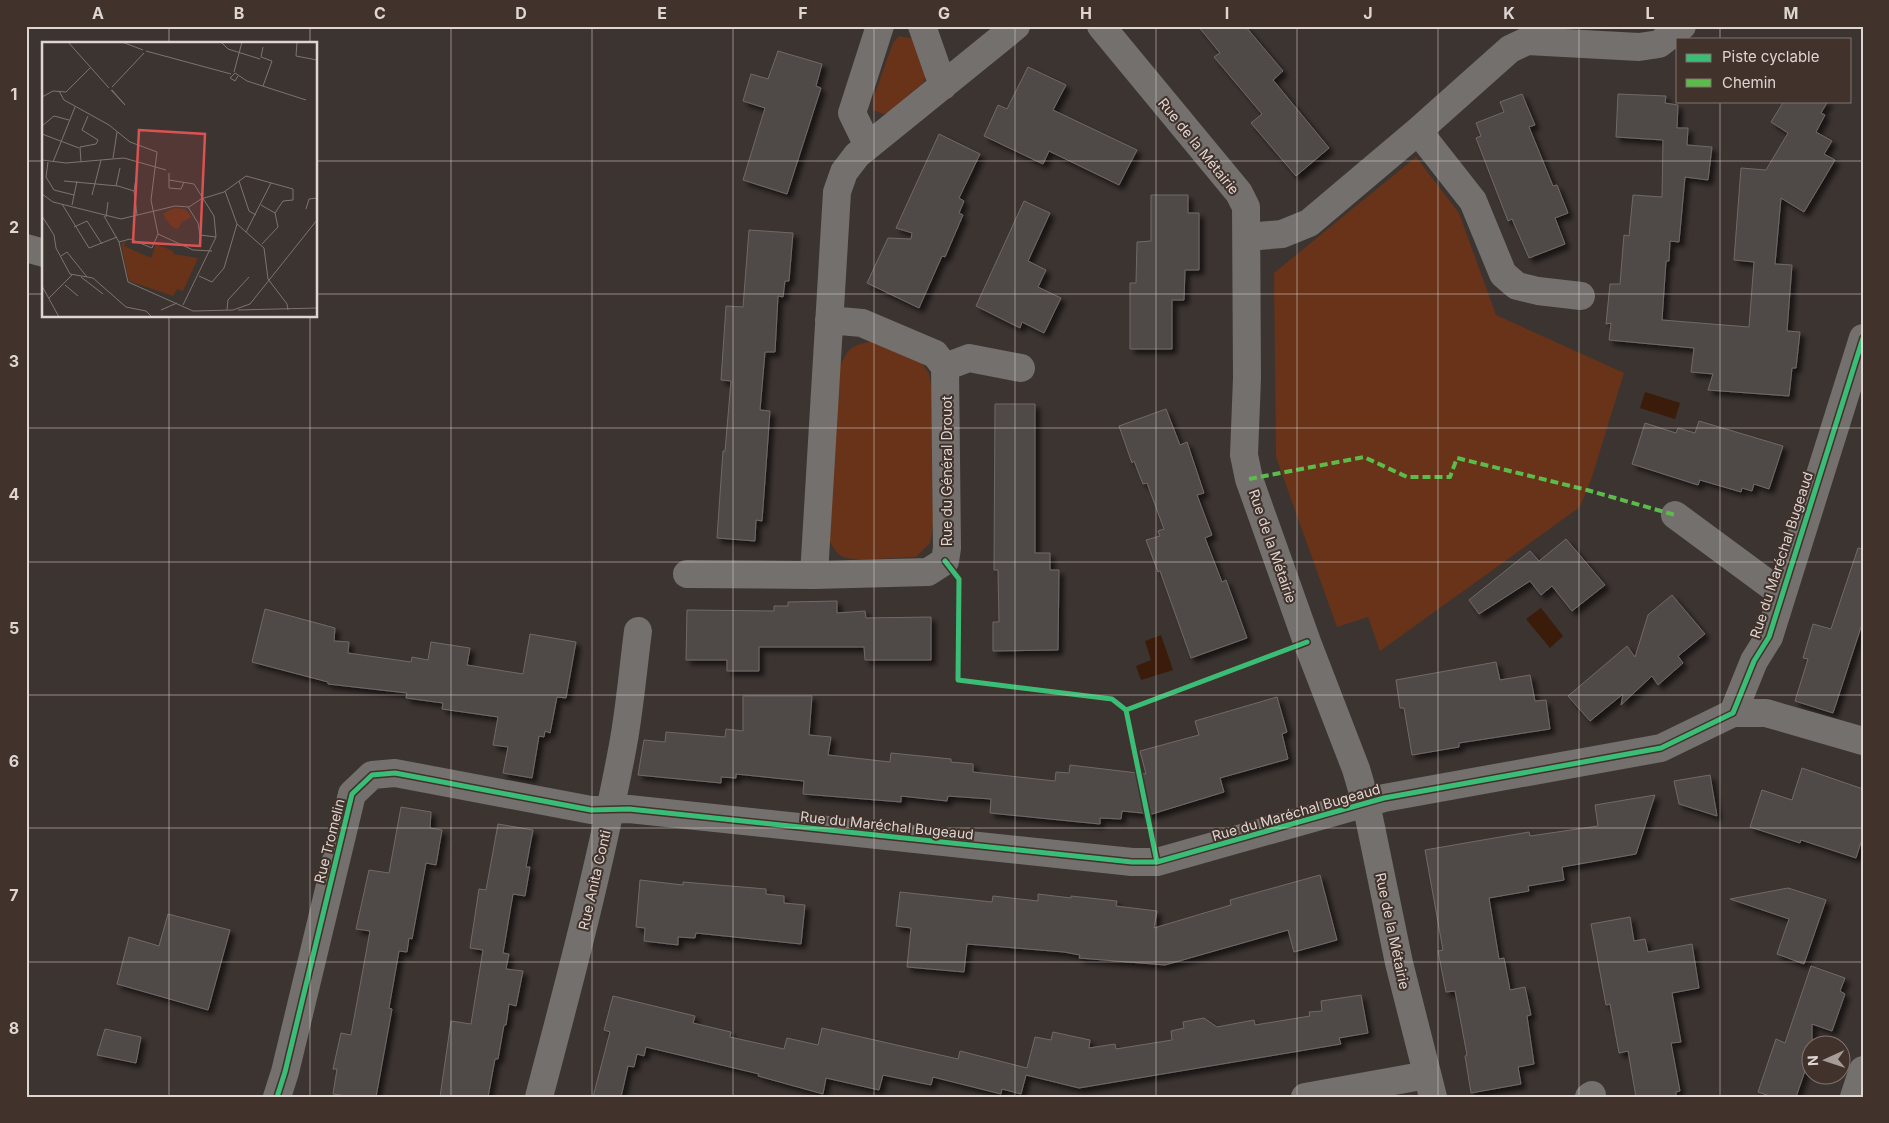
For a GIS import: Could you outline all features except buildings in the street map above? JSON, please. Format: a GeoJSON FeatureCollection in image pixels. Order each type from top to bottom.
{"type":"FeatureCollection","features":[{"type":"Feature","properties":{"kind":"street"},"geometry":{"type":"LineString","coordinates":[[868,146],[852,113],[880,26]]}},
{"type":"Feature","properties":{"kind":"street"},"geometry":{"type":"LineString","coordinates":[[922,26],[944,86]]}},
{"type":"Feature","properties":{"kind":"street"},"geometry":{"type":"LineString","coordinates":[[814,574],[837,192],[844,172],[857,155],[1016,26]]}},
{"type":"Feature","properties":{"kind":"street","name":"Rue de la Métairie"},"geometry":{"type":"LineString","coordinates":[[1101,26],[1239,193],[1246,207],[1247,378],[1244,455],[1252,488],[1307,642],[1356,769],[1366,803],[1398,963],[1430,1086]]}},
{"type":"Feature","properties":{"kind":"street"},"geometry":{"type":"LineString","coordinates":[[1247,237],[1282,234],[1309,223],[1418,131],[1510,49],[1527,41],[1639,47],[1659,44],[1682,26]]}},
{"type":"Feature","properties":{"kind":"street"},"geometry":{"type":"LineString","coordinates":[[1418,131],[1472,201],[1503,274],[1517,286],[1538,291],[1581,296]]}},
{"type":"Feature","properties":{"kind":"street"},"geometry":{"type":"LineString","coordinates":[[26,248],[42,252]]}},
{"type":"Feature","properties":{"kind":"street"},"geometry":{"type":"LineString","coordinates":[[829,320],[862,323],[935,354],[945,367],[969,358],[1021,368]]}},
{"type":"Feature","properties":{"kind":"street","name":"Rue du Maréchal Bugeaud"},"geometry":{"type":"LineString","coordinates":[[610,810],[629,809],[1132,862],[1157,862],[1384,798],[1661,748],[1732,713],[1754,661],[1769,637],[1863,338]]}},
{"type":"Feature","properties":{"kind":"street","name":"Rue du Général Drouot"},"geometry":{"type":"LineString","coordinates":[[687,574],[928,572],[945,561],[947,548],[945,367]]}},
{"type":"Feature","properties":{"kind":"street"},"geometry":{"type":"LineString","coordinates":[[1675,515],[1782,594]]}},
{"type":"Feature","properties":{"kind":"street","name":"Rue Anita Conti"},"geometry":{"type":"LineString","coordinates":[[540,1097],[581,937],[610,810],[623,743],[638,632]]}},
{"type":"Feature","properties":{"kind":"street"},"geometry":{"type":"LineString","coordinates":[[1732,713],[1766,713],[1863,741]]}},
{"type":"Feature","properties":{"kind":"street","name":"Rue Tromelin"},"geometry":{"type":"LineString","coordinates":[[277,1097],[285,1072],[352,794],[372,776],[395,772],[591,810],[610,810]]}},
{"type":"Feature","properties":{"kind":"street"},"geometry":{"type":"LineString","coordinates":[[1854,1097],[1863,1070]]}},
{"type":"Feature","properties":{"kind":"street"},"geometry":{"type":"LineString","coordinates":[[1305,1097],[1430,1086]]}},
{"type":"Feature","properties":{"kind":"shaded area"},"geometry":{"type":"Polygon","coordinates":[[[899,36],[914,39],[926,74],[924,82],[889,112],[883,114],[873,110],[873,99],[893,43],[899,36]]]}},
{"type":"Feature","properties":{"kind":"shaded area"},"geometry":{"type":"Polygon","coordinates":[[[1416,157],[1459,213],[1496,315],[1624,373],[1591,480],[1580,507],[1380,651],[1368,617],[1337,627],[1276,457],[1274,273],[1416,157]]]}},
{"type":"Feature","properties":{"kind":"shaded area"},"geometry":{"type":"Polygon","coordinates":[[[876,341],[922,363],[929,374],[932,391],[933,525],[930,543],[916,557],[868,559],[844,557],[836,551],[827,536],[838,371],[851,348],[876,341]]]}},
{"type":"Feature","properties":{"kind":"shaded area"},"geometry":{"type":"Polygon","coordinates":[[[1645,392],[1680,403],[1675,419],[1640,408],[1645,392]]]}},
{"type":"Feature","properties":{"kind":"shaded area"},"geometry":{"type":"Polygon","coordinates":[[[1541,608],[1563,636],[1550,648],[1526,619],[1541,608]]]}},
{"type":"Feature","properties":{"kind":"shaded area"},"geometry":{"type":"Polygon","coordinates":[[[1161,635],[1173,670],[1141,680],[1136,666],[1151,660],[1145,641],[1161,635]]]}},
{"type":"Feature","properties":{"kind":"marked path"},"geometry":{"type":"LineString","coordinates":[[1249,479],[1364,457],[1407,477],[1450,477],[1457,458],[1587,490],[1675,515]]}},
{"type":"Feature","properties":{"kind":"cycle path"},"geometry":{"type":"LineString","coordinates":[[277,1097],[285,1072],[352,794],[372,775],[395,773],[591,810],[629,809],[1132,862],[1157,862],[1384,798],[1661,748],[1733,713],[1754,661],[1769,637],[1863,338]]}},
{"type":"Feature","properties":{"kind":"cycle path"},"geometry":{"type":"LineString","coordinates":[[945,561],[959,579],[958,680],[1112,699],[1126,710],[1157,862]]}},
{"type":"Feature","properties":{"kind":"cycle path"},"geometry":{"type":"LineString","coordinates":[[1126,710],[1307,642]]}}]}
